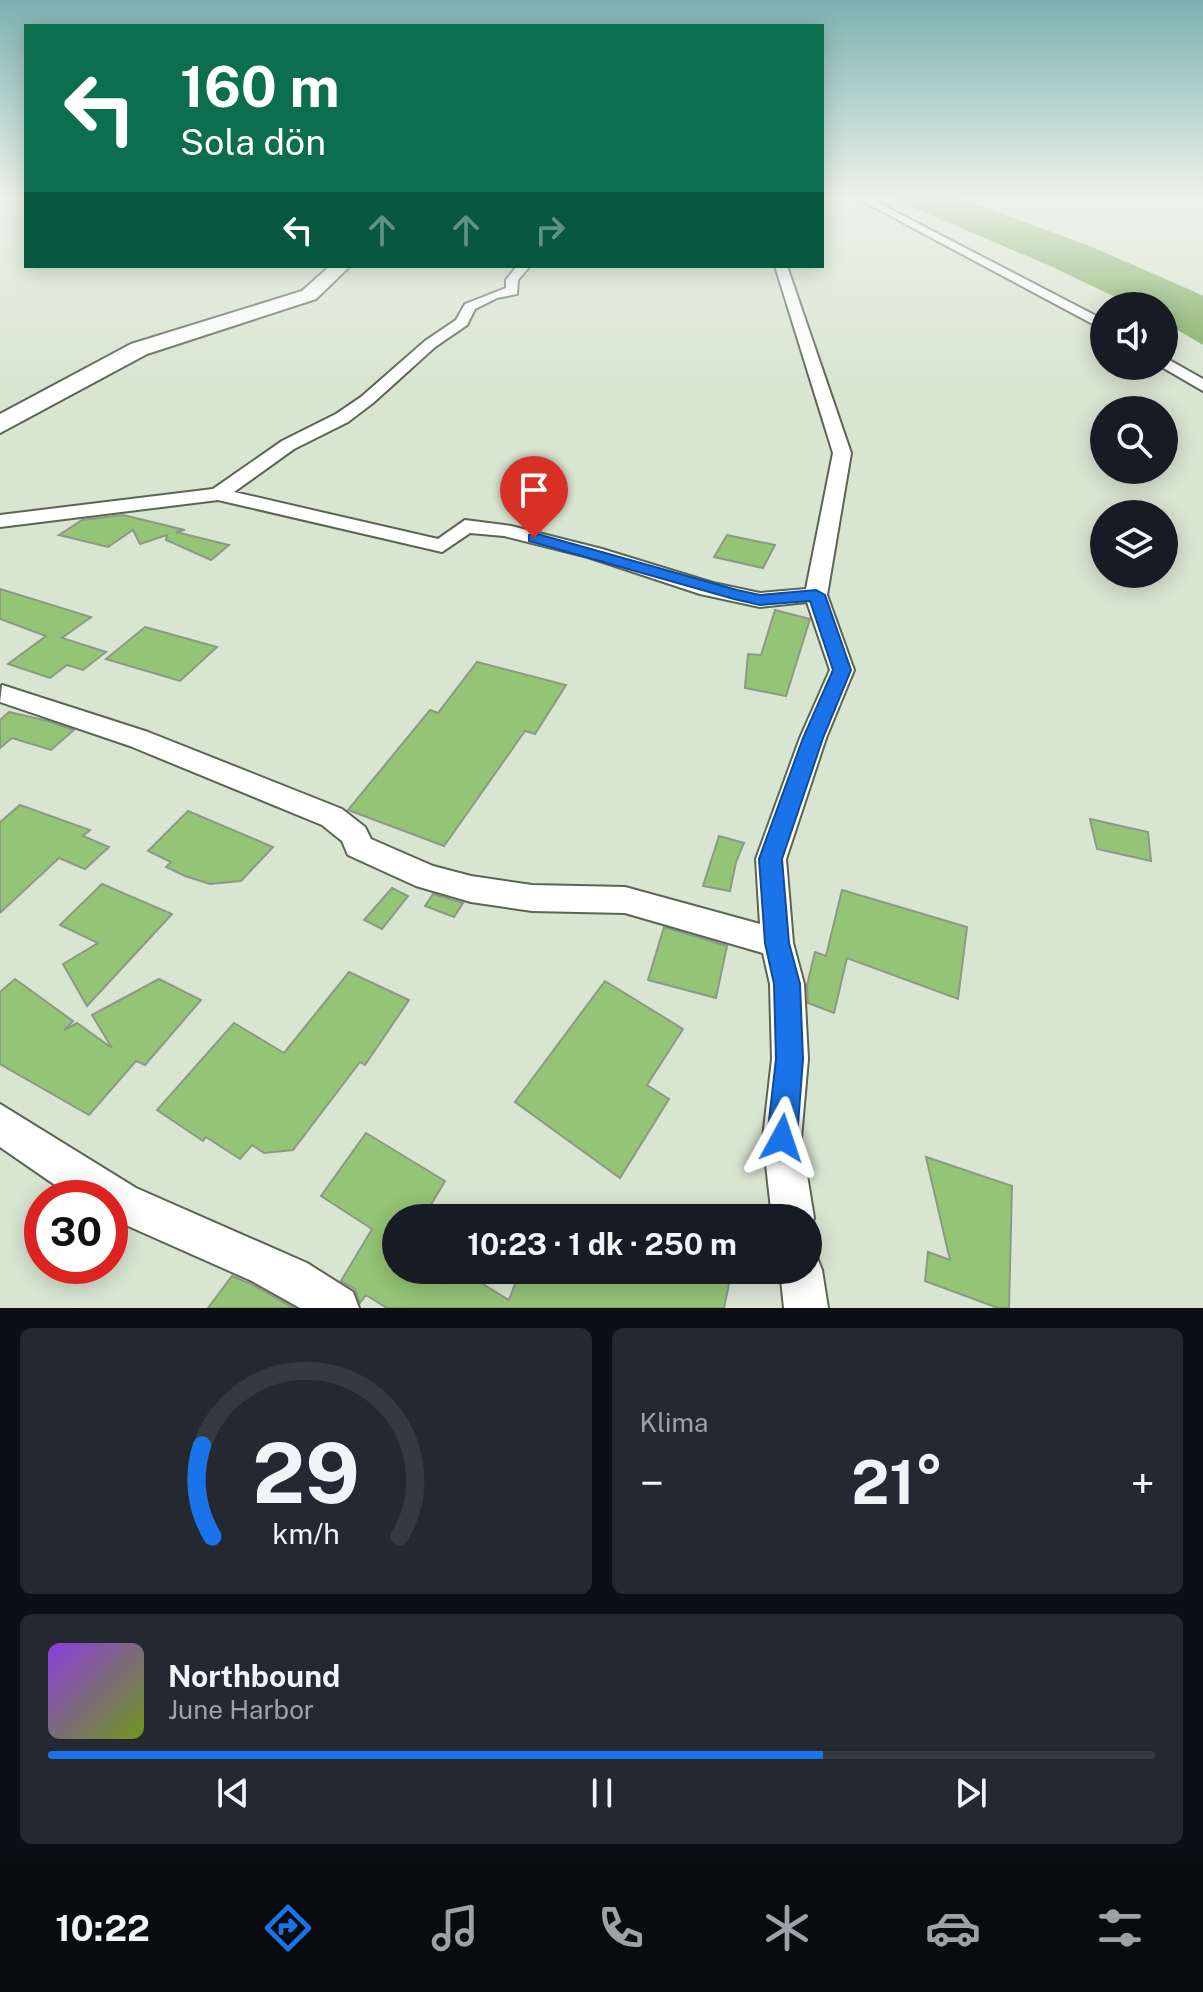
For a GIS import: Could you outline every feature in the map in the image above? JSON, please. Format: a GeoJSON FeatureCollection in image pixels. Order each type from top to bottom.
{"type":"FeatureCollection","features":[{"type":"Feature","properties":{"kind":"street"},"geometry":{"type":"LineString","coordinates":[[982,259],[1090,318]]}},
{"type":"Feature","properties":{"kind":"street"},"geometry":{"type":"LineString","coordinates":[[0,425],[65,386],[139,349],[309,295],[339,268]]}},
{"type":"Feature","properties":{"kind":"street"},"geometry":{"type":"LineString","coordinates":[[218,494],[288,445],[342,418],[367,400],[430,344],[462,322],[470,307],[493,295],[512,291],[512,280],[522,268]]}},
{"type":"Feature","properties":{"kind":"street"},"geometry":{"type":"LineString","coordinates":[[782,268],[842,453],[816,595],[842,670],[813,738],[771,859],[777,943],[787,984],[790,1059],[782,1138],[791,1204]]}},
{"type":"Feature","properties":{"kind":"street"},"geometry":{"type":"LineString","coordinates":[[1178,371],[1203,386]]}},
{"type":"Feature","properties":{"kind":"street"},"geometry":{"type":"LineString","coordinates":[[0,521],[218,494],[442,546],[465,526],[504,530],[595,553],[708,589],[760,600],[816,595]]}},
{"type":"Feature","properties":{"kind":"street"},"geometry":{"type":"LineString","coordinates":[[2,694],[139,739],[332,817],[355,835],[359,847],[427,877],[471,889],[532,898],[625,900],[777,943]]}},
{"type":"Feature","properties":{"kind":"street"},"geometry":{"type":"LineString","coordinates":[[0,1123],[52,1163],[76,1177],[137,1210],[234,1251],[319,1294],[337,1308]]}},
{"type":"Feature","properties":{"kind":"street"},"geometry":{"type":"LineString","coordinates":[[803,1284],[806,1308]]}},
{"type":"Feature","properties":{"kind":"shaded area"},"geometry":{"type":"Polygon","coordinates":[[[1034,259],[1120,259],[1203,296],[1203,345],[1178,330],[1178,292],[1105,292],[1034,259]]]}},
{"type":"Feature","properties":{"kind":"building"},"geometry":{"type":"Polygon","coordinates":[[[123,515],[185,530],[176,532],[229,545],[211,560],[166,540],[167,535],[140,544],[133,530],[108,547],[59,535],[82,520],[123,515]]]}},
{"type":"Feature","properties":{"kind":"building"},"geometry":{"type":"Polygon","coordinates":[[[727,535],[775,545],[763,568],[714,557],[727,535]]]}},
{"type":"Feature","properties":{"kind":"building"},"geometry":{"type":"Polygon","coordinates":[[[0,589],[91,617],[62,638],[106,652],[83,670],[67,665],[50,678],[8,664],[46,636],[0,619],[0,589]]]}},
{"type":"Feature","properties":{"kind":"building"},"geometry":{"type":"Polygon","coordinates":[[[775,610],[810,619],[786,696],[745,688],[748,654],[761,655],[775,610]]]}},
{"type":"Feature","properties":{"kind":"building"},"geometry":{"type":"Polygon","coordinates":[[[145,627],[217,647],[180,681],[106,659],[145,627]]]}},
{"type":"Feature","properties":{"kind":"building"},"geometry":{"type":"Polygon","coordinates":[[[477,662],[566,685],[535,734],[525,731],[444,846],[348,810],[430,710],[438,713],[477,662]]]}},
{"type":"Feature","properties":{"kind":"building"},"geometry":{"type":"Polygon","coordinates":[[[9,712],[74,730],[51,750],[12,738],[0,748],[0,720],[9,712]]]}},
{"type":"Feature","properties":{"kind":"building"},"geometry":{"type":"Polygon","coordinates":[[[20,805],[90,830],[83,836],[109,847],[85,869],[59,858],[0,913],[0,822],[20,805]]]}},
{"type":"Feature","properties":{"kind":"building"},"geometry":{"type":"Polygon","coordinates":[[[188,811],[273,847],[241,881],[210,884],[185,876],[166,867],[171,862],[148,851],[188,811]]]}},
{"type":"Feature","properties":{"kind":"building"},"geometry":{"type":"Polygon","coordinates":[[[1090,819],[1148,832],[1151,861],[1097,849],[1090,819]]]}},
{"type":"Feature","properties":{"kind":"building"},"geometry":{"type":"Polygon","coordinates":[[[719,836],[744,843],[730,891],[703,886],[719,836]]]}},
{"type":"Feature","properties":{"kind":"building"},"geometry":{"type":"Polygon","coordinates":[[[102,884],[172,914],[87,1006],[63,964],[98,943],[60,925],[102,884]]]}},
{"type":"Feature","properties":{"kind":"building"},"geometry":{"type":"Polygon","coordinates":[[[392,888],[408,896],[382,929],[364,920],[392,888]]]}},
{"type":"Feature","properties":{"kind":"building"},"geometry":{"type":"Polygon","coordinates":[[[842,890],[967,927],[958,999],[847,958],[834,1013],[808,1003],[807,985],[815,952],[826,956],[842,890]]]}},
{"type":"Feature","properties":{"kind":"building"},"geometry":{"type":"Polygon","coordinates":[[[433,894],[463,903],[454,917],[425,906],[433,894]]]}},
{"type":"Feature","properties":{"kind":"building"},"geometry":{"type":"Polygon","coordinates":[[[664,927],[727,946],[716,998],[648,980],[664,927]]]}},
{"type":"Feature","properties":{"kind":"building"},"geometry":{"type":"Polygon","coordinates":[[[349,972],[409,1000],[365,1065],[360,1062],[293,1150],[264,1153],[252,1145],[240,1159],[206,1137],[203,1141],[157,1110],[234,1023],[284,1053],[349,972]]]}},
{"type":"Feature","properties":{"kind":"building"},"geometry":{"type":"Polygon","coordinates":[[[15,979],[73,1021],[64,1030],[77,1023],[112,1048],[92,1015],[159,979],[201,1000],[145,1065],[136,1061],[89,1115],[0,1064],[0,992],[15,979]]]}},
{"type":"Feature","properties":{"kind":"building"},"geometry":{"type":"Polygon","coordinates":[[[605,981],[683,1029],[647,1085],[669,1099],[620,1178],[515,1102],[605,981]]]}},
{"type":"Feature","properties":{"kind":"building"},"geometry":{"type":"Polygon","coordinates":[[[366,1133],[445,1181],[431,1204],[382,1204],[382,1284],[483,1284],[509,1300],[515,1284],[729,1284],[724,1308],[387,1308],[366,1295],[360,1303],[355,1289],[341,1281],[372,1229],[321,1196],[366,1133]]]}},
{"type":"Feature","properties":{"kind":"building"},"geometry":{"type":"Polygon","coordinates":[[[926,1157],[1012,1186],[1009,1308],[998,1308],[925,1281],[928,1252],[950,1260],[926,1157]]]}},
{"type":"Feature","properties":{"kind":"building"},"geometry":{"type":"Polygon","coordinates":[[[232,1276],[251,1284],[294,1308],[208,1308],[232,1276]]]}},
{"type":"Feature","properties":{"kind":"route"},"geometry":{"type":"LineString","coordinates":[[534,538],[595,553],[708,589],[760,600],[816,595],[842,670],[813,738],[771,859],[777,943],[787,984],[790,1059],[782,1138]]}}]}
